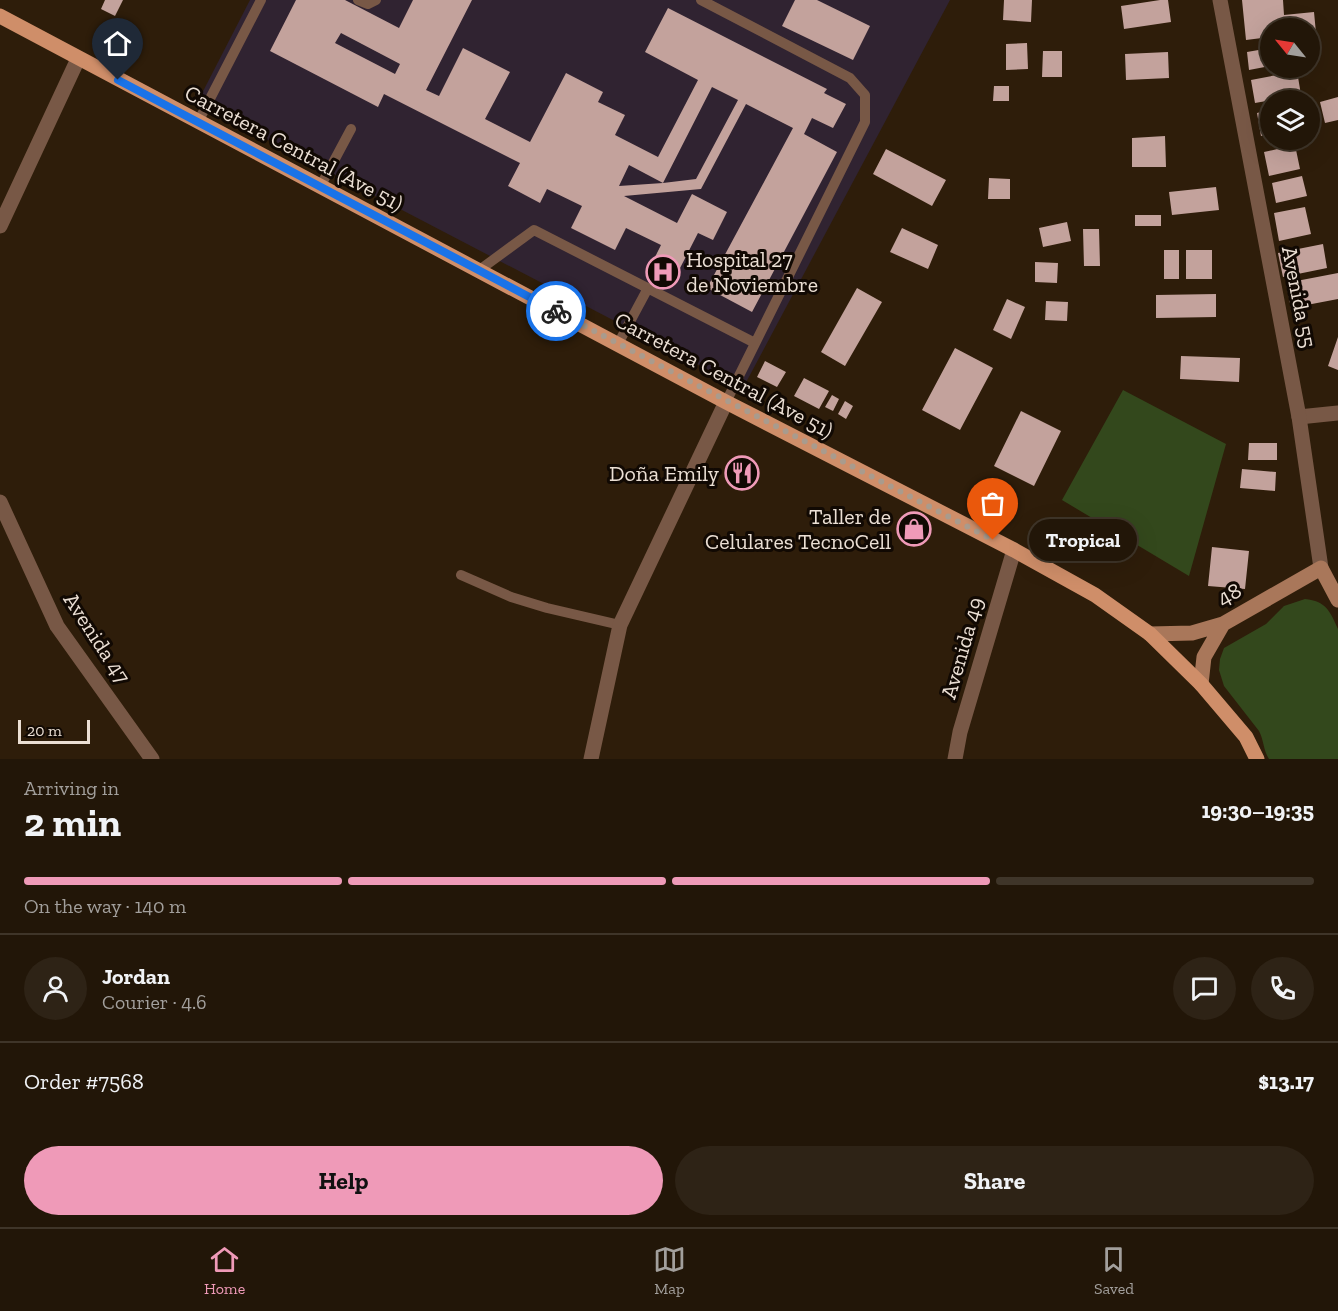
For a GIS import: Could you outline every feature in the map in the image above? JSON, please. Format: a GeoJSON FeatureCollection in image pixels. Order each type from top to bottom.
{"type":"FeatureCollection","features":[{"type":"Feature","properties":{"kind":"main road","name":"Carretera Central (Ave 51)"},"geometry":{"type":"LineString","coordinates":[[0,16],[478,271],[1014,550],[1095,595],[1150,634],[1201,684],[1246,737],[1257,759]]}},
{"type":"Feature","properties":{"kind":"main road","name":"Avenida 55"},"geometry":{"type":"LineString","coordinates":[[1321,568],[1338,600]]}},
{"type":"Feature","properties":{"kind":"main road","name":"48"},"geometry":{"type":"LineString","coordinates":[[1150,634],[1192,633],[1223,624],[1321,568]]}},
{"type":"Feature","properties":{"kind":"main road"},"geometry":{"type":"LineString","coordinates":[[1201,684],[1204,657],[1223,624]]}},
{"type":"Feature","properties":{"kind":"street","name":"Avenida 55"},"geometry":{"type":"LineString","coordinates":[[1220,0],[1299,417],[1321,568]]}},
{"type":"Feature","properties":{"kind":"street"},"geometry":{"type":"LineString","coordinates":[[0,226],[78,59]]}},
{"type":"Feature","properties":{"kind":"street"},"geometry":{"type":"LineString","coordinates":[[591,759],[620,625],[726,402]]}},
{"type":"Feature","properties":{"kind":"street"},"geometry":{"type":"LineString","coordinates":[[1299,417],[1338,413]]}},
{"type":"Feature","properties":{"kind":"street","name":"Avenida 47"},"geometry":{"type":"LineString","coordinates":[[0,502],[57,626],[152,759]]}},
{"type":"Feature","properties":{"kind":"street","name":"Avenida 49"},"geometry":{"type":"LineString","coordinates":[[955,759],[960,732],[1014,550]]}},
{"type":"Feature","properties":{"kind":"lane"},"geometry":{"type":"LineString","coordinates":[[198,122],[261,0]]}},
{"type":"Feature","properties":{"kind":"lane"},"geometry":{"type":"LineString","coordinates":[[358,0],[368,4],[376,0]]}},
{"type":"Feature","properties":{"kind":"lane"},"geometry":{"type":"LineString","coordinates":[[701,0],[850,78],[865,95],[866,122],[726,402]]}},
{"type":"Feature","properties":{"kind":"lane"},"geometry":{"type":"LineString","coordinates":[[320,187],[351,129]]}},
{"type":"Feature","properties":{"kind":"lane"},"geometry":{"type":"LineString","coordinates":[[478,271],[534,230],[755,343]]}},
{"type":"Feature","properties":{"kind":"lane"},"geometry":{"type":"LineString","coordinates":[[618,344],[648,288]]}},
{"type":"Feature","properties":{"kind":"lane"},"geometry":{"type":"LineString","coordinates":[[461,575],[511,597],[620,625]]}},
{"type":"Feature","properties":{"kind":"shaded area","name":"Hospital 27 de Noviembre"},"geometry":{"type":"Polygon","coordinates":[[[250,0],[950,0],[743,388],[197,103],[250,0]]]}},
{"type":"Feature","properties":{"kind":"green space"},"geometry":{"type":"Polygon","coordinates":[[[1123,390],[1226,444],[1189,576],[1062,500],[1123,390]]]}},
{"type":"Feature","properties":{"kind":"green space"},"geometry":{"type":"Polygon","coordinates":[[[1305,599],[1323,605],[1338,629],[1338,759],[1269,759],[1259,731],[1224,686],[1219,670],[1220,659],[1224,648],[1266,624],[1284,606],[1305,599]]]}},
{"type":"Feature","properties":{"kind":"building"},"geometry":{"type":"Polygon","coordinates":[[[105,0],[123,0],[115,16],[101,9],[105,0]]]}},
{"type":"Feature","properties":{"kind":"building"},"geometry":{"type":"Polygon","coordinates":[[[296,0],[345,0],[399,28],[413,0],[472,0],[426,90],[439,96],[463,48],[510,72],[485,119],[530,142],[566,73],[603,92],[598,102],[625,115],[615,135],[658,157],[698,80],[645,52],[668,8],[827,89],[824,93],[846,104],[833,128],[812,118],[804,134],[837,152],[752,312],[707,288],[793,128],[746,104],[701,189],[624,196],[677,223],[692,194],[727,212],[713,240],[698,233],[678,272],[654,259],[661,245],[626,228],[615,250],[571,228],[582,206],[547,189],[540,203],[508,186],[520,163],[384,94],[378,107],[270,51],[296,0]],[[341,33],[335,43],[395,74],[400,64],[341,33]],[[712,87],[663,183],[696,179],[738,100],[712,87]],[[629,165],[619,186],[663,183],[629,165]]]}},
{"type":"Feature","properties":{"kind":"building"},"geometry":{"type":"Polygon","coordinates":[[[795,0],[817,0],[870,26],[853,60],[782,26],[795,0]]]}},
{"type":"Feature","properties":{"kind":"building"},"geometry":{"type":"Polygon","coordinates":[[[1004,0],[1032,0],[1031,22],[1003,20],[1004,0]]]}},
{"type":"Feature","properties":{"kind":"building"},"geometry":{"type":"Polygon","coordinates":[[[1168,0],[1171,22],[1124,29],[1121,6],[1168,0]]]}},
{"type":"Feature","properties":{"kind":"building"},"geometry":{"type":"Polygon","coordinates":[[[1242,0],[1283,0],[1284,15],[1314,12],[1315,18],[1260,18],[1260,38],[1246,40],[1242,0]]]}},
{"type":"Feature","properties":{"kind":"building"},"geometry":{"type":"Polygon","coordinates":[[[1027,43],[1028,69],[1006,70],[1006,44],[1027,43]]]}},
{"type":"Feature","properties":{"kind":"building"},"geometry":{"type":"Polygon","coordinates":[[[1260,50],[1260,68],[1249,70],[1247,52],[1260,50]]]}},
{"type":"Feature","properties":{"kind":"building"},"geometry":{"type":"Polygon","coordinates":[[[1043,51],[1062,51],[1062,77],[1042,77],[1043,51]]]}},
{"type":"Feature","properties":{"kind":"building"},"geometry":{"type":"Polygon","coordinates":[[[1168,52],[1169,78],[1126,80],[1125,54],[1168,52]]]}},
{"type":"Feature","properties":{"kind":"building"},"geometry":{"type":"Polygon","coordinates":[[[1298,78],[1300,90],[1260,90],[1260,102],[1255,103],[1251,80],[1298,78]]]}},
{"type":"Feature","properties":{"kind":"building"},"geometry":{"type":"Polygon","coordinates":[[[994,86],[1009,86],[1009,101],[993,101],[994,86]]]}},
{"type":"Feature","properties":{"kind":"building"},"geometry":{"type":"Polygon","coordinates":[[[1338,97],[1338,120],[1325,123],[1320,102],[1338,97]]]}},
{"type":"Feature","properties":{"kind":"building"},"geometry":{"type":"Polygon","coordinates":[[[1260,112],[1260,130],[1257,113],[1260,112]]]}},
{"type":"Feature","properties":{"kind":"building"},"geometry":{"type":"Polygon","coordinates":[[[1165,136],[1166,167],[1132,167],[1132,138],[1165,136]]]}},
{"type":"Feature","properties":{"kind":"building"},"geometry":{"type":"Polygon","coordinates":[[[886,149],[946,180],[932,206],[873,174],[886,149]]]}},
{"type":"Feature","properties":{"kind":"building"},"geometry":{"type":"Polygon","coordinates":[[[1296,150],[1300,169],[1269,176],[1264,152],[1296,150]]]}},
{"type":"Feature","properties":{"kind":"building"},"geometry":{"type":"Polygon","coordinates":[[[1302,176],[1307,196],[1276,203],[1272,183],[1302,176]]]}},
{"type":"Feature","properties":{"kind":"building"},"geometry":{"type":"Polygon","coordinates":[[[989,178],[1010,179],[1010,199],[988,199],[989,178]]]}},
{"type":"Feature","properties":{"kind":"building"},"geometry":{"type":"Polygon","coordinates":[[[1216,187],[1219,210],[1172,215],[1169,192],[1216,187]]]}},
{"type":"Feature","properties":{"kind":"building"},"geometry":{"type":"Polygon","coordinates":[[[1305,207],[1311,234],[1279,241],[1274,213],[1305,207]]]}},
{"type":"Feature","properties":{"kind":"building"},"geometry":{"type":"Polygon","coordinates":[[[1135,215],[1161,215],[1161,226],[1135,226],[1135,215]]]}},
{"type":"Feature","properties":{"kind":"building"},"geometry":{"type":"Polygon","coordinates":[[[1067,222],[1071,241],[1043,247],[1039,228],[1067,222]]]}},
{"type":"Feature","properties":{"kind":"building"},"geometry":{"type":"Polygon","coordinates":[[[902,228],[938,245],[928,269],[890,252],[902,228]]]}},
{"type":"Feature","properties":{"kind":"building"},"geometry":{"type":"Polygon","coordinates":[[[1083,229],[1099,229],[1100,266],[1084,266],[1083,229]]]}},
{"type":"Feature","properties":{"kind":"building"},"geometry":{"type":"Polygon","coordinates":[[[1323,244],[1327,268],[1283,277],[1278,253],[1323,244]]]}},
{"type":"Feature","properties":{"kind":"building"},"geometry":{"type":"Polygon","coordinates":[[[1164,250],[1179,250],[1179,279],[1164,279],[1164,250]]]}},
{"type":"Feature","properties":{"kind":"building"},"geometry":{"type":"Polygon","coordinates":[[[1186,250],[1212,250],[1212,279],[1186,279],[1186,250]]]}},
{"type":"Feature","properties":{"kind":"building"},"geometry":{"type":"Polygon","coordinates":[[[1035,262],[1058,263],[1057,283],[1035,282],[1035,262]]]}},
{"type":"Feature","properties":{"kind":"building"},"geometry":{"type":"Polygon","coordinates":[[[1338,273],[1338,299],[1291,308],[1286,283],[1338,273]]]}},
{"type":"Feature","properties":{"kind":"building"},"geometry":{"type":"Polygon","coordinates":[[[857,288],[882,302],[845,366],[821,352],[857,288]]]}},
{"type":"Feature","properties":{"kind":"building"},"geometry":{"type":"Polygon","coordinates":[[[1216,294],[1216,317],[1156,318],[1156,295],[1216,294]]]}},
{"type":"Feature","properties":{"kind":"building"},"geometry":{"type":"Polygon","coordinates":[[[1007,299],[1025,307],[1011,339],[993,330],[1007,299]]]}},
{"type":"Feature","properties":{"kind":"building"},"geometry":{"type":"Polygon","coordinates":[[[1046,301],[1068,302],[1067,321],[1045,320],[1046,301]]]}},
{"type":"Feature","properties":{"kind":"building"},"geometry":{"type":"Polygon","coordinates":[[[1338,337],[1338,370],[1328,366],[1338,337]]]}},
{"type":"Feature","properties":{"kind":"building"},"geometry":{"type":"Polygon","coordinates":[[[955,348],[993,368],[960,430],[922,410],[955,348]]]}},
{"type":"Feature","properties":{"kind":"building"},"geometry":{"type":"Polygon","coordinates":[[[1181,356],[1240,358],[1239,382],[1180,379],[1181,356]]]}},
{"type":"Feature","properties":{"kind":"building"},"geometry":{"type":"Polygon","coordinates":[[[765,361],[786,372],[777,387],[757,377],[765,361]]]}},
{"type":"Feature","properties":{"kind":"building"},"geometry":{"type":"Polygon","coordinates":[[[804,378],[829,391],[819,409],[794,396],[804,378]]]}},
{"type":"Feature","properties":{"kind":"building"},"geometry":{"type":"Polygon","coordinates":[[[832,395],[839,399],[833,411],[825,407],[832,395]]]}},
{"type":"Feature","properties":{"kind":"building"},"geometry":{"type":"Polygon","coordinates":[[[845,401],[853,406],[846,419],[838,414],[845,401]]]}},
{"type":"Feature","properties":{"kind":"building"},"geometry":{"type":"Polygon","coordinates":[[[1021,411],[1061,431],[1034,486],[994,466],[1021,411]]]}},
{"type":"Feature","properties":{"kind":"building"},"geometry":{"type":"Polygon","coordinates":[[[1249,443],[1277,443],[1277,460],[1248,460],[1249,443]]]}},
{"type":"Feature","properties":{"kind":"building"},"geometry":{"type":"Polygon","coordinates":[[[1242,469],[1276,472],[1275,491],[1240,488],[1242,469]]]}},
{"type":"Feature","properties":{"kind":"building"},"geometry":{"type":"Polygon","coordinates":[[[1212,547],[1249,551],[1245,589],[1208,586],[1212,547]]]}},
{"type":"Feature","properties":{"kind":"way so far"},"geometry":{"type":"LineString","coordinates":[[556,311],[993,540]]}},
{"type":"Feature","properties":{"kind":"place","name":"Hospital 27 de Noviembre"},"geometry":{"type":"Point","coordinates":[663,272]}},
{"type":"Feature","properties":{"kind":"place","name":"Doña Emily"},"geometry":{"type":"Point","coordinates":[742,473]}},
{"type":"Feature","properties":{"kind":"place","name":"Taller de Celulares TecnoCell"},"geometry":{"type":"Point","coordinates":[914,529]}},
{"type":"Feature","properties":{"kind":"place","name":"Tropical"},"geometry":{"type":"Point","coordinates":[993,540]}},
{"type":"Feature","properties":{"kind":"route"},"geometry":{"type":"LineString","coordinates":[[118,80],[556,311]]}}]}
